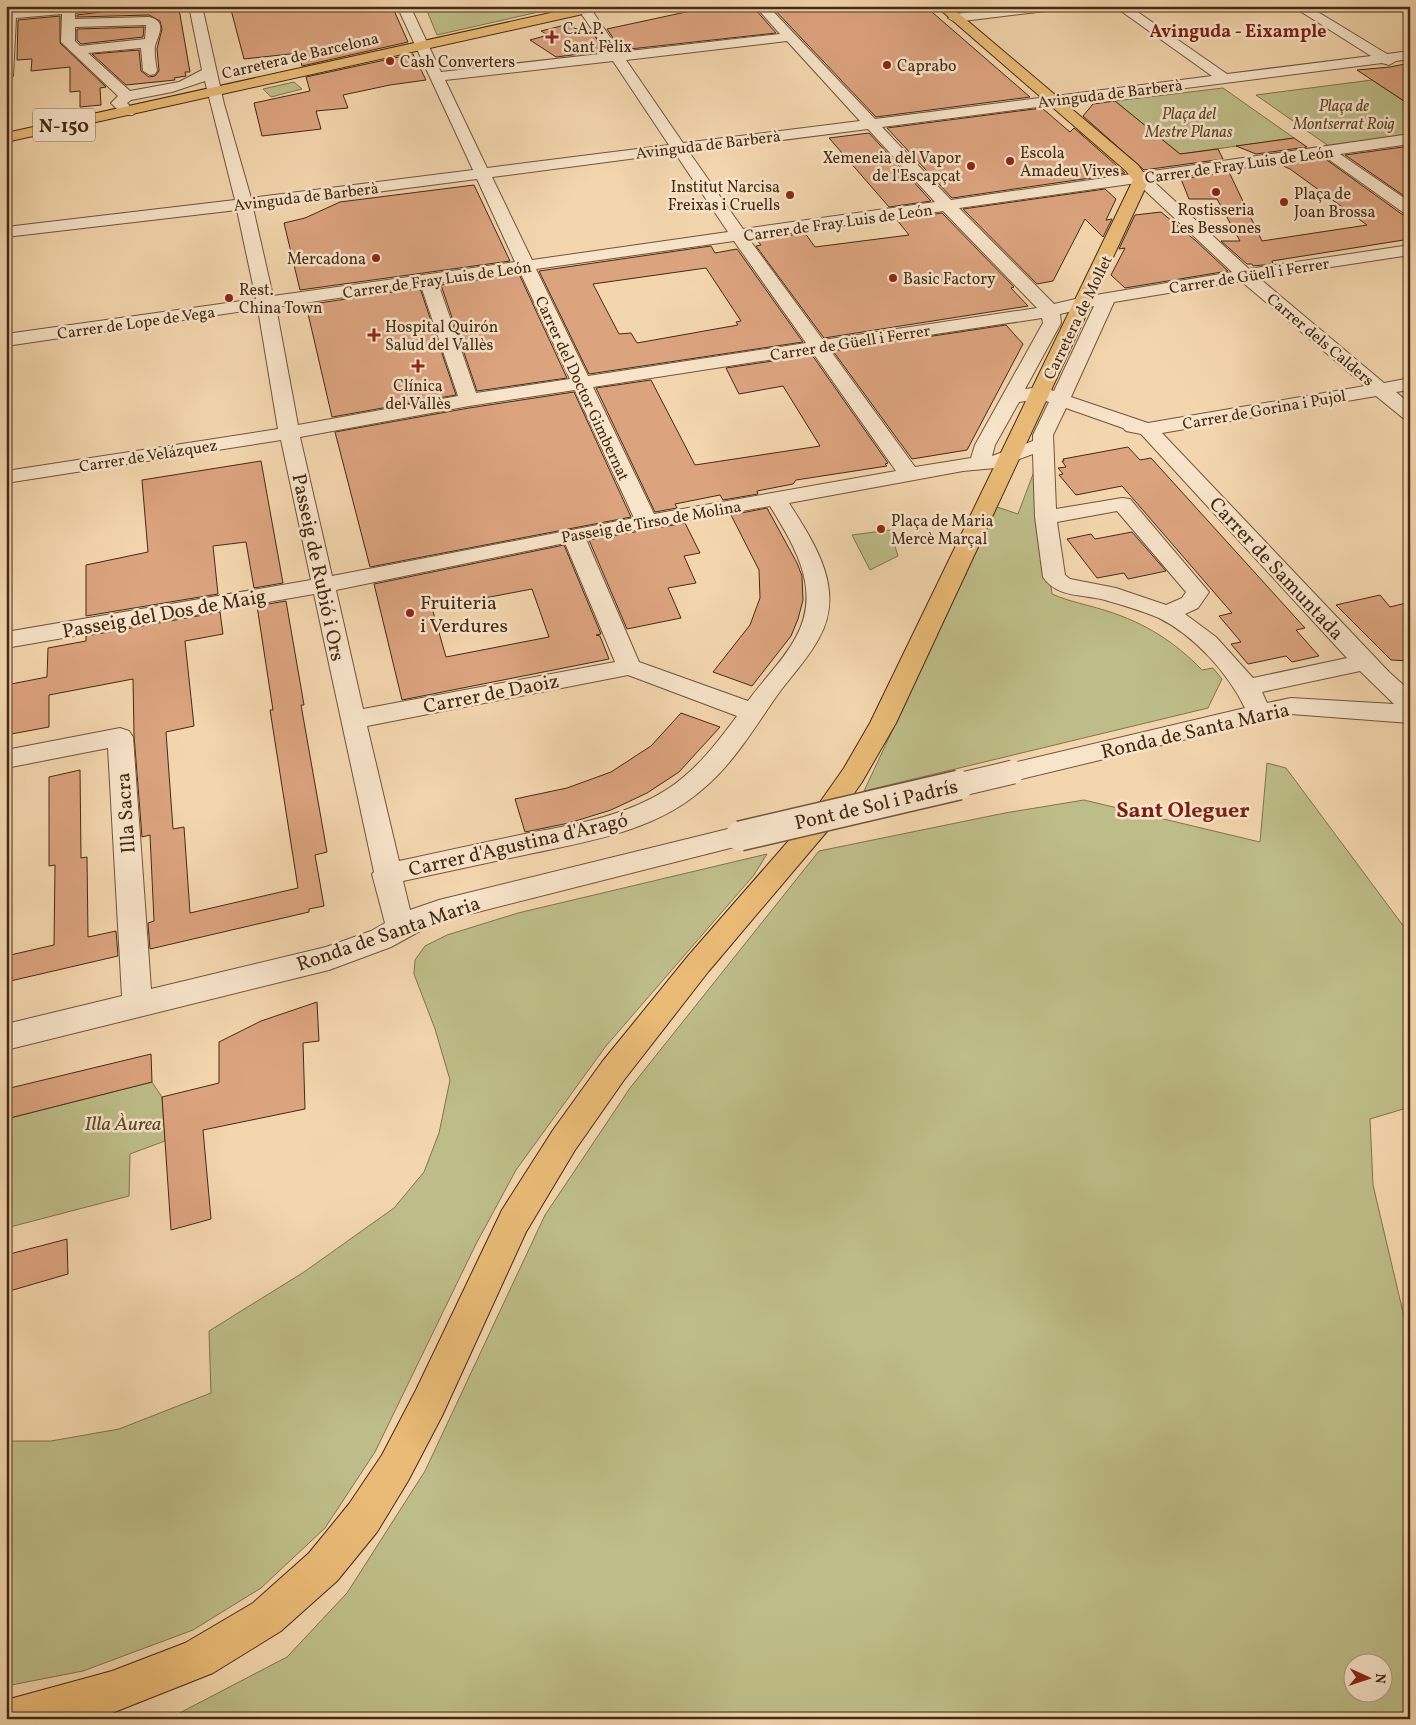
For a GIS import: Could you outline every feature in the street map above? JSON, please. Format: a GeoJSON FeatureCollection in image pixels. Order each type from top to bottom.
{"type":"FeatureCollection","features":[{"type":"Feature","properties":{"kind":"main road","name":"Carretera de Barcelona"},"geometry":{"type":"LineString","coordinates":[[6,138],[127,104],[215,92],[584,8],[601,6]]}},
{"type":"Feature","properties":{"kind":"main road","name":"Carrer dels Calders"},"geometry":{"type":"LineString","coordinates":[[942,6],[1140,178]]}},
{"type":"Feature","properties":{"kind":"main road","name":"Carretera de Mollet"},"geometry":{"type":"LineString","coordinates":[[10,1719],[112,1692],[198,1658],[267,1617],[324,1567],[363,1518],[395,1468],[429,1403],[514,1221],[564,1140],[613,1070],[698,964],[820,822],[853,775],[883,724],[907,677],[998,482],[1050,395],[1084,302],[1131,204],[1140,178]]}},
{"type":"Feature","properties":{"kind":"street"},"geometry":{"type":"LineString","coordinates":[[68,16],[101,6]]}},
{"type":"Feature","properties":{"kind":"street","name":"Passeig de Rubió i Ors"},"geometry":{"type":"LineString","coordinates":[[195,6],[215,92],[245,204],[266,304],[289,433],[386,874],[400,928]]}},
{"type":"Feature","properties":{"kind":"street","name":"Carrer del Doctor Gimbernat"},"geometry":{"type":"LineString","coordinates":[[403,6],[647,522]]}},
{"type":"Feature","properties":{"kind":"street"},"geometry":{"type":"LineString","coordinates":[[761,6],[948,206],[1050,311]]}},
{"type":"Feature","properties":{"kind":"street"},"geometry":{"type":"LineString","coordinates":[[955,18],[1054,6]]}},
{"type":"Feature","properties":{"kind":"street"},"geometry":{"type":"LineString","coordinates":[[1120,6],[1225,79]]}},
{"type":"Feature","properties":{"kind":"street"},"geometry":{"type":"LineString","coordinates":[[1298,6],[1401,68]]}},
{"type":"Feature","properties":{"kind":"street"},"geometry":{"type":"LineString","coordinates":[[584,8],[739,236],[910,475]]}},
{"type":"Feature","properties":{"kind":"street"},"geometry":{"type":"LineString","coordinates":[[6,76],[8,15],[35,9],[105,27],[149,21],[154,24],[153,36],[148,48],[150,71]]}},
{"type":"Feature","properties":{"kind":"street"},"geometry":{"type":"LineString","coordinates":[[68,16],[68,42],[79,50],[127,104]]}},
{"type":"Feature","properties":{"kind":"street"},"geometry":{"type":"LineString","coordinates":[[436,77],[790,37]]}},
{"type":"Feature","properties":{"kind":"street"},"geometry":{"type":"LineString","coordinates":[[79,50],[150,43]]}},
{"type":"Feature","properties":{"kind":"street","name":"Avinguda de Barberà"},"geometry":{"type":"LineString","coordinates":[[310,195],[1410,55]]}},
{"type":"Feature","properties":{"kind":"street","name":"Carretera de Barcelona"},"geometry":{"type":"LineString","coordinates":[[127,104],[206,76],[210,71]]}},
{"type":"Feature","properties":{"kind":"street","name":"Carrer de Fray Luis de León"},"geometry":{"type":"LineString","coordinates":[[266,304],[1410,139]]}},
{"type":"Feature","properties":{"kind":"street"},"geometry":{"type":"LineString","coordinates":[[1328,152],[1410,210]]}},
{"type":"Feature","properties":{"kind":"street","name":"Carrer dels Calders"},"geometry":{"type":"LineString","coordinates":[[1140,178],[1245,275],[1410,414]]}},
{"type":"Feature","properties":{"kind":"street"},"geometry":{"type":"LineString","coordinates":[[180,212],[184,204],[192,199],[245,204],[288,213],[308,202],[310,195],[306,190],[288,185],[245,204],[199,222],[184,218],[180,212]]}},
{"type":"Feature","properties":{"kind":"street"},"geometry":{"type":"LineString","coordinates":[[6,232],[180,212]]}},
{"type":"Feature","properties":{"kind":"street","name":"Carrer de Güell i Ferrer"},"geometry":{"type":"LineString","coordinates":[[289,433],[469,400],[582,385],[1050,311],[1084,302],[1410,250]]}},
{"type":"Feature","properties":{"kind":"street"},"geometry":{"type":"LineString","coordinates":[[428,280],[469,400]]}},
{"type":"Feature","properties":{"kind":"street","name":"Carretera de Mollet"},"geometry":{"type":"LineString","coordinates":[[1106,300],[1050,395],[1050,419],[1043,435],[1042,446],[1046,517],[1054,577],[1057,582],[1063,585],[1108,593],[1167,612]]}},
{"type":"Feature","properties":{"kind":"street","name":"Carrer de Lope de Vega"},"geometry":{"type":"LineString","coordinates":[[6,340],[266,304]]}},
{"type":"Feature","properties":{"kind":"street","name":"Carretera de Mollet"},"geometry":{"type":"LineString","coordinates":[[980,464],[985,445],[1052,323],[1050,311]]}},
{"type":"Feature","properties":{"kind":"street","name":"Carrer de Gorina i Pujol"},"geometry":{"type":"LineString","coordinates":[[1147,429],[1410,384]]}},
{"type":"Feature","properties":{"kind":"street"},"geometry":{"type":"LineString","coordinates":[[1011,397],[1050,395]]}},
{"type":"Feature","properties":{"kind":"street","name":"Carrer de Samuntada"},"geometry":{"type":"LineString","coordinates":[[1050,395],[1084,409],[1147,429],[1365,662],[1398,684],[1410,705]]}},
{"type":"Feature","properties":{"kind":"street"},"geometry":{"type":"LineString","coordinates":[[1050,419],[1147,429]]}},
{"type":"Feature","properties":{"kind":"street","name":"Carrer de Velázquez"},"geometry":{"type":"LineString","coordinates":[[6,477],[289,433]]}},
{"type":"Feature","properties":{"kind":"street","name":"Passeig de Tirso de Molina"},"geometry":{"type":"LineString","coordinates":[[323,585],[573,535],[776,498],[980,464],[1012,456],[1029,448],[1042,446]]}},
{"type":"Feature","properties":{"kind":"street"},"geometry":{"type":"LineString","coordinates":[[980,464],[998,482]]}},
{"type":"Feature","properties":{"kind":"street","name":"Carrer d'Agustina d'Aragó"},"geometry":{"type":"LineString","coordinates":[[386,874],[578,833],[632,818],[666,802],[694,783],[714,762],[809,635],[819,606],[819,577],[805,546],[776,498]]}},
{"type":"Feature","properties":{"kind":"street"},"geometry":{"type":"LineString","coordinates":[[1046,517],[1122,504],[1198,592],[1190,603],[1167,612]]}},
{"type":"Feature","properties":{"kind":"street"},"geometry":{"type":"LineString","coordinates":[[573,535],[629,667],[752,712]]}},
{"type":"Feature","properties":{"kind":"street","name":"Passeig del Dos de Maig"},"geometry":{"type":"LineString","coordinates":[[6,640],[323,585]]}},
{"type":"Feature","properties":{"kind":"street"},"geometry":{"type":"LineString","coordinates":[[1167,612],[1208,642],[1247,687],[1260,713]]}},
{"type":"Feature","properties":{"kind":"street"},"geometry":{"type":"LineString","coordinates":[[1247,687],[1365,662]]}},
{"type":"Feature","properties":{"kind":"street","name":"Carrer de Daoiz"},"geometry":{"type":"LineString","coordinates":[[352,720],[629,667]]}},
{"type":"Feature","properties":{"kind":"street"},"geometry":{"type":"LineString","coordinates":[[1291,706],[1398,684]]}},
{"type":"Feature","properties":{"kind":"street","name":"Ronda de Santa Maria"},"geometry":{"type":"LineString","coordinates":[[1013,772],[1291,706],[1410,714]]}},
{"type":"Feature","properties":{"kind":"street","name":"Illa Sacra"},"geometry":{"type":"LineString","coordinates":[[6,759],[120,736],[137,1005]]}},
{"type":"Feature","properties":{"kind":"street","name":"Pont de Sol i Padrís"},"geometry":{"type":"LineString","coordinates":[[740,836],[1013,772]]}},
{"type":"Feature","properties":{"kind":"street","name":"Ronda de Santa Maria"},"geometry":{"type":"LineString","coordinates":[[6,1037],[329,958],[381,939],[400,928],[440,911],[740,836]]}},
{"type":"Feature","properties":{"kind":"green space"},"geometry":{"type":"Polygon","coordinates":[[[425,6],[565,6],[437,35],[425,6]]]}},
{"type":"Feature","properties":{"kind":"green space","name":"Plaça de Montserrat Roig"},"geometry":{"type":"Polygon","coordinates":[[[1372,80],[1410,105],[1410,135],[1330,147],[1256,95],[1372,80]]]}},
{"type":"Feature","properties":{"kind":"green space"},"geometry":{"type":"Polygon","coordinates":[[[294,82],[302,89],[271,97],[263,89],[294,82]]]}},
{"type":"Feature","properties":{"kind":"green space","name":"Plaça del Mestre Planas"},"geometry":{"type":"Polygon","coordinates":[[[1223,88],[1294,138],[1180,154],[1115,101],[1223,88]]]}},
{"type":"Feature","properties":{"kind":"green space"},"geometry":{"type":"Polygon","coordinates":[[[1035,469],[1052,594],[1134,621],[1159,634],[1202,670],[1213,668],[1222,679],[1208,708],[864,791],[997,507],[1018,514],[1035,469]]]}},
{"type":"Feature","properties":{"kind":"green space"},"geometry":{"type":"Polygon","coordinates":[[[890,530],[898,556],[870,570],[852,535],[890,530]]]}},
{"type":"Feature","properties":{"kind":"green space"},"geometry":{"type":"Polygon","coordinates":[[[1267,763],[1286,768],[1410,935],[1410,1107],[1370,1119],[1373,1185],[1410,1342],[1410,1719],[168,1719],[287,1657],[347,1593],[425,1471],[545,1215],[630,1088],[819,851],[1005,813],[1084,800],[1260,842],[1267,763]]]}},
{"type":"Feature","properties":{"kind":"green space"},"geometry":{"type":"Polygon","coordinates":[[[767,854],[754,875],[606,1046],[516,1170],[476,1244],[375,1452],[325,1528],[261,1588],[193,1630],[83,1671],[6,1686],[6,1441],[51,1441],[119,1429],[211,1393],[209,1331],[304,1272],[394,1208],[424,1172],[439,1133],[450,1080],[435,1029],[414,974],[415,960],[425,946],[447,935],[518,913],[767,854]]]}},
{"type":"Feature","properties":{"kind":"green space","name":"Illa Àurea"},"geometry":{"type":"Polygon","coordinates":[[[152,1082],[162,1097],[165,1141],[130,1154],[129,1196],[6,1228],[6,1119],[152,1082]]]}},
{"type":"Feature","properties":{"kind":"building"},"geometry":{"type":"Polygon","coordinates":[[[149,6],[149,12],[179,9],[190,72],[185,72],[186,76],[174,78],[175,80],[126,85],[92,54],[139,50],[141,71],[149,77],[155,76],[159,71],[157,49],[162,29],[160,21],[149,15],[77,17],[77,15],[149,6]]]}},
{"type":"Feature","properties":{"kind":"building"},"geometry":{"type":"Polygon","coordinates":[[[230,6],[392,6],[408,42],[302,66],[299,53],[244,59],[230,6]]]}},
{"type":"Feature","properties":{"kind":"building"},"geometry":{"type":"Polygon","coordinates":[[[723,6],[755,9],[776,33],[621,50],[607,29],[709,7],[723,6]]]}},
{"type":"Feature","properties":{"kind":"building","name":"Caprabo"},"geometry":{"type":"Polygon","coordinates":[[[771,6],[925,6],[1030,97],[876,117],[771,6]]]}},
{"type":"Feature","properties":{"kind":"building"},"geometry":{"type":"Polygon","coordinates":[[[60,16],[60,43],[106,87],[100,88],[101,105],[80,107],[80,91],[70,92],[70,67],[31,71],[32,59],[17,60],[18,20],[60,16]]]}},
{"type":"Feature","properties":{"kind":"building"},"geometry":{"type":"Polygon","coordinates":[[[569,24],[576,29],[581,28],[592,32],[605,51],[556,57],[530,40],[548,35],[541,31],[569,24]]]}},
{"type":"Feature","properties":{"kind":"building"},"geometry":{"type":"Polygon","coordinates":[[[144,27],[143,37],[81,44],[77,40],[77,29],[144,27]]]}},
{"type":"Feature","properties":{"kind":"building"},"geometry":{"type":"Polygon","coordinates":[[[413,54],[426,80],[343,95],[348,108],[316,111],[321,129],[262,136],[254,103],[310,91],[306,77],[413,54]]]}},
{"type":"Feature","properties":{"kind":"building"},"geometry":{"type":"Polygon","coordinates":[[[1410,63],[1410,105],[1357,70],[1390,67],[1410,63]]]}},
{"type":"Feature","properties":{"kind":"building"},"geometry":{"type":"Polygon","coordinates":[[[1115,101],[1180,154],[1218,149],[1223,159],[1144,170],[1083,116],[1093,104],[1115,101]]]}},
{"type":"Feature","properties":{"kind":"building","name":"Escola Amadeu Vives"},"geometry":{"type":"Polygon","coordinates":[[[1042,108],[1070,132],[1074,128],[1125,173],[952,198],[887,128],[1042,108]]]}},
{"type":"Feature","properties":{"kind":"building"},"geometry":{"type":"Polygon","coordinates":[[[869,133],[931,201],[889,207],[829,138],[869,133]]]}},
{"type":"Feature","properties":{"kind":"building"},"geometry":{"type":"Polygon","coordinates":[[[1294,138],[1307,147],[1256,154],[1236,146],[1294,138]]]}},
{"type":"Feature","properties":{"kind":"building"},"geometry":{"type":"Polygon","coordinates":[[[1410,146],[1410,200],[1345,155],[1410,146]]]}},
{"type":"Feature","properties":{"kind":"building"},"geometry":{"type":"Polygon","coordinates":[[[1324,158],[1403,215],[1410,217],[1410,239],[1272,261],[1273,264],[1253,266],[1252,264],[1247,264],[1221,241],[1240,241],[1217,199],[1189,199],[1181,179],[1229,172],[1262,241],[1367,225],[1290,169],[1279,164],[1324,158]]]}},
{"type":"Feature","properties":{"kind":"building"},"geometry":{"type":"Polygon","coordinates":[[[474,185],[510,261],[300,290],[284,223],[305,218],[340,202],[474,185]]]}},
{"type":"Feature","properties":{"kind":"building"},"geometry":{"type":"Polygon","coordinates":[[[1105,189],[1116,199],[1106,220],[1112,219],[1103,237],[1085,219],[1053,281],[1037,284],[963,209],[1105,189]]]}},
{"type":"Feature","properties":{"kind":"building"},"geometry":{"type":"Polygon","coordinates":[[[1161,212],[1228,271],[1125,288],[1111,275],[1125,248],[1119,249],[1135,215],[1161,212]]]}},
{"type":"Feature","properties":{"kind":"building","name":"Basic Factory"},"geometry":{"type":"Polygon","coordinates":[[[942,213],[1014,287],[1011,288],[1028,306],[824,338],[756,246],[761,245],[757,240],[805,233],[815,247],[909,235],[897,220],[942,213]]]}},
{"type":"Feature","properties":{"kind":"building"},"geometry":{"type":"Polygon","coordinates":[[[711,246],[715,253],[737,249],[803,342],[589,374],[539,271],[711,246]],[[706,268],[593,284],[619,334],[631,333],[637,343],[738,325],[736,322],[741,321],[706,268]]]}},
{"type":"Feature","properties":{"kind":"building"},"geometry":{"type":"Polygon","coordinates":[[[519,274],[567,378],[477,391],[441,285],[519,274]]]}},
{"type":"Feature","properties":{"kind":"building","name":"Hospital Quirón Salud del Vallès"},"geometry":{"type":"Polygon","coordinates":[[[420,288],[456,395],[332,417],[306,305],[420,288]]]}},
{"type":"Feature","properties":{"kind":"building"},"geometry":{"type":"Polygon","coordinates":[[[1006,325],[1023,344],[967,450],[912,459],[833,351],[1006,325]]]}},
{"type":"Feature","properties":{"kind":"building"},"geometry":{"type":"Polygon","coordinates":[[[812,355],[888,463],[885,464],[887,466],[796,480],[793,484],[757,491],[758,494],[723,500],[720,495],[675,504],[677,508],[655,512],[596,388],[651,380],[695,465],[820,446],[783,386],[739,394],[726,368],[812,355]]]}},
{"type":"Feature","properties":{"kind":"building"},"geometry":{"type":"Polygon","coordinates":[[[574,392],[631,517],[370,567],[335,432],[469,408],[574,392]]]}},
{"type":"Feature","properties":{"kind":"building"},"geometry":{"type":"Polygon","coordinates":[[[1128,447],[1140,460],[1151,458],[1305,628],[1296,630],[1319,656],[1292,662],[1286,656],[1248,664],[1231,644],[1241,642],[1219,616],[1232,613],[1122,486],[1076,495],[1059,475],[1063,474],[1058,468],[1066,467],[1062,461],[1064,461],[1063,459],[1128,447]]]}},
{"type":"Feature","properties":{"kind":"building"},"geometry":{"type":"Polygon","coordinates":[[[261,461],[283,583],[254,588],[246,542],[213,546],[218,594],[86,616],[86,565],[148,552],[142,480],[261,461]]]}},
{"type":"Feature","properties":{"kind":"building"},"geometry":{"type":"Polygon","coordinates":[[[767,508],[797,563],[802,576],[803,600],[791,636],[752,686],[713,672],[750,625],[760,598],[759,570],[731,515],[767,508]]]}},
{"type":"Feature","properties":{"kind":"building"},"geometry":{"type":"Polygon","coordinates":[[[685,523],[700,553],[684,556],[696,583],[668,588],[681,618],[627,629],[589,540],[685,523]]]}},
{"type":"Feature","properties":{"kind":"building"},"geometry":{"type":"Polygon","coordinates":[[[1132,532],[1166,571],[1128,579],[1124,573],[1097,578],[1067,539],[1091,534],[1095,539],[1132,532]]]}},
{"type":"Feature","properties":{"kind":"building"},"geometry":{"type":"Polygon","coordinates":[[[564,545],[601,634],[596,635],[600,636],[609,659],[402,700],[374,584],[564,545]],[[532,589],[432,608],[446,657],[549,637],[532,589]]]}},
{"type":"Feature","properties":{"kind":"building"},"geometry":{"type":"Polygon","coordinates":[[[1380,595],[1390,607],[1410,602],[1410,661],[1391,660],[1336,605],[1380,595]]]}},
{"type":"Feature","properties":{"kind":"building"},"geometry":{"type":"Polygon","coordinates":[[[286,601],[304,705],[301,705],[327,852],[315,855],[324,906],[309,909],[309,912],[150,949],[148,923],[154,921],[150,835],[142,837],[134,735],[133,679],[49,695],[49,727],[6,735],[6,685],[47,677],[48,648],[86,641],[86,636],[220,612],[223,634],[185,641],[194,726],[166,732],[173,829],[184,827],[190,913],[298,888],[270,710],[273,710],[257,606],[286,601]]]}},
{"type":"Feature","properties":{"kind":"building"},"geometry":{"type":"Polygon","coordinates":[[[681,713],[720,727],[679,772],[647,793],[611,810],[569,823],[525,832],[515,799],[567,788],[611,772],[651,746],[681,713]]]}},
{"type":"Feature","properties":{"kind":"building"},"geometry":{"type":"Polygon","coordinates":[[[80,770],[81,858],[87,857],[88,937],[116,931],[118,956],[6,982],[6,956],[54,945],[55,865],[49,866],[49,777],[80,770]]]}},
{"type":"Feature","properties":{"kind":"building"},"geometry":{"type":"Polygon","coordinates":[[[317,1002],[319,1041],[303,1043],[305,1109],[203,1130],[211,1219],[171,1230],[162,1097],[219,1083],[219,1042],[261,1021],[317,1002]]]}},
{"type":"Feature","properties":{"kind":"building"},"geometry":{"type":"Polygon","coordinates":[[[151,1054],[152,1082],[6,1119],[6,1089],[151,1054]]]}},
{"type":"Feature","properties":{"kind":"building"},"geometry":{"type":"Polygon","coordinates":[[[67,1239],[68,1274],[6,1292],[6,1255],[67,1239]]]}},
{"type":"Feature","properties":{"kind":"place","name":"C.A.P. Sant Fèlix"},"geometry":{"type":"Point","coordinates":[552,37]}},
{"type":"Feature","properties":{"kind":"place","name":"Cash Converters"},"geometry":{"type":"Point","coordinates":[390,61]}},
{"type":"Feature","properties":{"kind":"place","name":"Caprabo"},"geometry":{"type":"Point","coordinates":[887,65]}},
{"type":"Feature","properties":{"kind":"place","name":"Escola Amadeu Vives"},"geometry":{"type":"Point","coordinates":[1010,161]}},
{"type":"Feature","properties":{"kind":"place","name":"Xemeneia del Vapor de l'Escapçat"},"geometry":{"type":"Point","coordinates":[971,166]}},
{"type":"Feature","properties":{"kind":"place","name":"Rostisseria Les Bessones"},"geometry":{"type":"Point","coordinates":[1216,192]}},
{"type":"Feature","properties":{"kind":"place","name":"Institut Narcisa Freixas i Cruells"},"geometry":{"type":"Point","coordinates":[790,195]}},
{"type":"Feature","properties":{"kind":"place","name":"Plaça de Joan Brossa"},"geometry":{"type":"Point","coordinates":[1284,202]}},
{"type":"Feature","properties":{"kind":"place","name":"Mercadona"},"geometry":{"type":"Point","coordinates":[376,258]}},
{"type":"Feature","properties":{"kind":"place","name":"Basic Factory"},"geometry":{"type":"Point","coordinates":[893,278]}},
{"type":"Feature","properties":{"kind":"place","name":"Rest. China Town"},"geometry":{"type":"Point","coordinates":[229,298]}},
{"type":"Feature","properties":{"kind":"place","name":"Hospital Quirón Salud del Vallès"},"geometry":{"type":"Point","coordinates":[374,335]}},
{"type":"Feature","properties":{"kind":"place","name":"Clínica del Vallès"},"geometry":{"type":"Point","coordinates":[418,366]}},
{"type":"Feature","properties":{"kind":"place","name":"Plaça de Maria Mercè Marçal"},"geometry":{"type":"Point","coordinates":[881,529]}},
{"type":"Feature","properties":{"kind":"place","name":"Fruiteria i Verdures"},"geometry":{"type":"Point","coordinates":[410,613]}},
{"type":"Feature","properties":{"kind":"district","name":"Avinguda - Eixample"},"geometry":{"type":"Point","coordinates":[1238,31]}},
{"type":"Feature","properties":{"kind":"district","name":"Sant Oleguer"},"geometry":{"type":"Point","coordinates":[1183,809]}}]}
